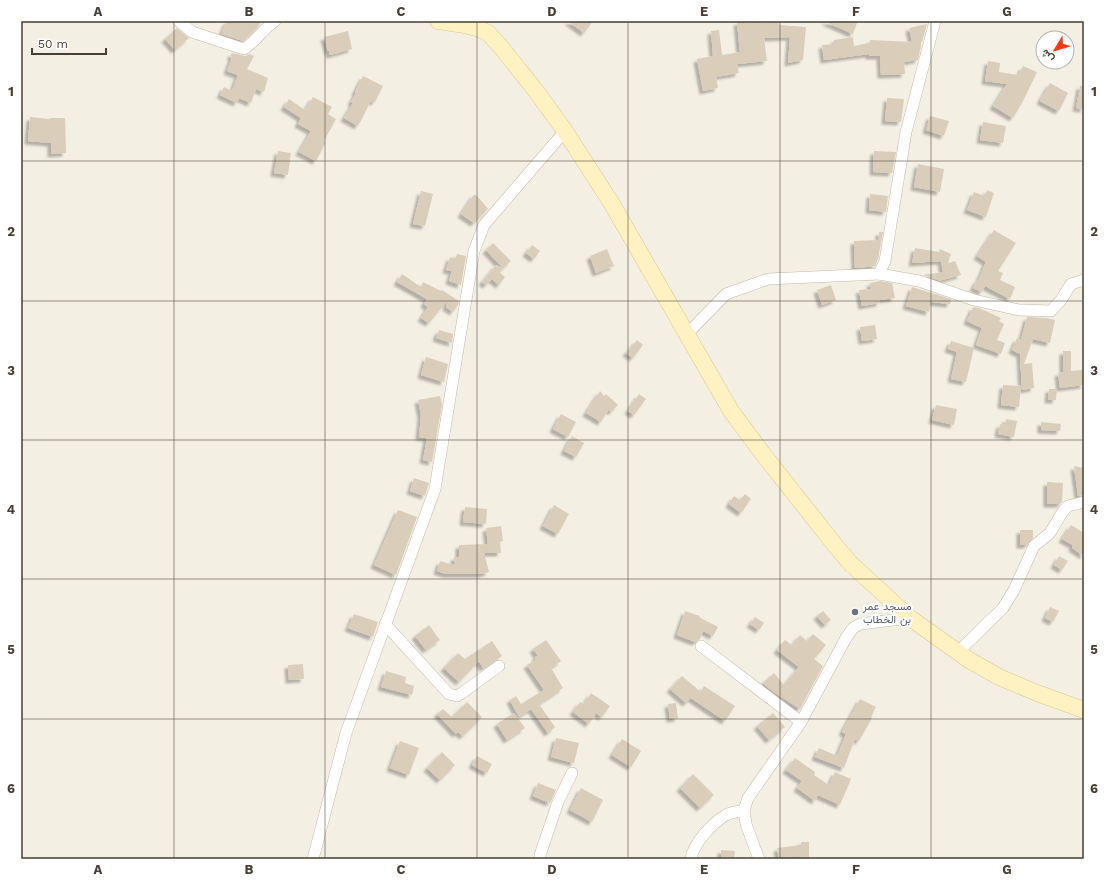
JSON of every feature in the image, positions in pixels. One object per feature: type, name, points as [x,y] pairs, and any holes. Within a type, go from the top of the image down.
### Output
[{"type":"main road","points":[[438,21],[480,29],[488,33],[501,47],[565,131],[612,204],[731,411],[834,544],[852,564],[910,618],[957,653],[999,676],[1037,693],[1084,710]]},
{"type":"street","points":[[179,21],[192,32],[244,49],[250,46],[269,25],[275,21]]},
{"type":"street","points":[[879,274],[885,261],[906,132],[935,21]]},
{"type":"street","points":[[313,859],[346,733],[435,489],[474,251],[484,225],[565,131]]},
{"type":"street","points":[[687,334],[726,294],[768,278],[879,274],[919,281],[974,300],[1019,310],[1051,311],[1061,300],[1071,284],[1084,280]]},
{"type":"street","points":[[957,653],[1003,608],[1014,590],[1034,546],[1050,533],[1063,511],[1068,506],[1084,502]]},
{"type":"street","points":[[759,859],[746,824],[744,810],[748,798],[801,722],[846,638],[853,628],[860,624],[910,618]]},
{"type":"street","points":[[385,624],[449,694],[457,696],[499,666]]},
{"type":"street","points":[[702,646],[801,722]]},
{"type":"street","points":[[540,859],[540,855],[558,802],[572,773]]},
{"type":"street","points":[[691,859],[692,852],[708,829],[726,815],[744,810]]},
{"type":"building","points":[[227,21],[261,21],[258,27],[243,41],[221,34]]},
{"type":"building","points":[[568,21],[593,21],[584,33]]},
{"type":"building","points":[[761,21],[761,23],[778,22],[779,25],[806,27],[803,60],[788,63],[790,37],[764,38],[767,61],[737,64],[739,73],[716,77],[718,88],[703,91],[697,59],[713,56],[711,31],[719,30],[722,55],[740,52],[737,22]]},
{"type":"building","points":[[824,21],[851,21],[857,23],[853,34]]},
{"type":"building","points":[[927,24],[921,42],[918,60],[904,62],[905,74],[881,75],[880,56],[869,56],[869,54],[824,60],[822,45],[834,44],[834,40],[853,37],[854,46],[869,43],[870,40],[912,42],[909,28]]},
{"type":"building","points":[[177,28],[189,38],[175,50],[165,39]]},
{"type":"building","points":[[348,31],[352,49],[330,55],[324,37]]},
{"type":"building","points":[[232,53],[245,56],[250,54],[254,56],[247,69],[268,78],[264,92],[256,89],[251,103],[239,98],[237,103],[220,95],[224,87],[232,91],[238,75],[227,71]]},
{"type":"building","points":[[988,61],[1000,63],[999,72],[1018,75],[1023,66],[1037,72],[1013,118],[993,106],[1007,84],[985,81]]},
{"type":"building","points":[[363,76],[383,86],[375,102],[371,101],[358,126],[344,118],[353,103],[351,102]]},
{"type":"building","points":[[1050,83],[1068,93],[1059,111],[1040,101]]},
{"type":"building","points":[[1080,86],[1084,86],[1084,109],[1076,108]]},
{"type":"building","points":[[313,97],[332,107],[328,114],[336,119],[324,141],[326,142],[316,161],[299,152],[311,131],[298,124],[301,118],[284,107],[289,99],[305,110]]},
{"type":"building","points":[[887,98],[904,99],[901,122],[885,121]]},
{"type":"building","points":[[930,116],[949,121],[944,136],[926,130]]},
{"type":"building","points":[[30,117],[50,119],[65,118],[66,153],[51,154],[51,143],[28,141]]},
{"type":"building","points":[[983,122],[1006,126],[1003,143],[980,140]]},
{"type":"building","points":[[278,151],[291,153],[288,175],[274,173]]},
{"type":"building","points":[[874,151],[896,152],[892,173],[873,172]]},
{"type":"building","points":[[918,164],[944,169],[940,192],[914,187]]},
{"type":"building","points":[[987,190],[994,193],[986,217],[967,210],[974,192],[985,196]]},
{"type":"building","points":[[421,191],[433,194],[425,226],[413,224]]},
{"type":"building","points":[[474,194],[488,209],[474,223],[461,214]]},
{"type":"building","points":[[870,194],[888,196],[886,212],[869,210]]},
{"type":"building","points":[[994,230],[1016,243],[998,271],[1003,273],[1000,280],[1015,287],[1010,299],[985,286],[982,292],[973,288],[977,280],[978,281],[986,262],[977,256]]},
{"type":"building","points":[[879,232],[883,232],[878,259],[875,266],[855,268],[854,241],[879,240]]},
{"type":"building","points":[[493,243],[511,261],[499,272],[505,277],[499,285],[492,279],[486,285],[482,282],[496,265],[503,268],[486,250]]},
{"type":"building","points":[[532,245],[540,251],[534,259],[526,253]]},
{"type":"building","points":[[915,248],[939,252],[940,249],[951,254],[948,263],[955,261],[961,275],[941,281],[923,275],[943,272],[941,261],[912,263]]},
{"type":"building","points":[[607,249],[614,266],[596,273],[590,256]]},
{"type":"building","points":[[457,254],[466,256],[461,285],[449,281],[452,271],[446,270],[450,257],[455,259]]},
{"type":"building","points":[[402,274],[421,287],[423,282],[441,291],[442,290],[459,301],[458,305],[453,312],[446,307],[448,300],[429,323],[421,318],[428,307],[424,304],[427,299],[397,282]]},
{"type":"building","points":[[880,281],[892,283],[895,298],[879,300],[880,303],[862,306],[859,290],[871,289],[870,283]]},
{"type":"building","points":[[831,285],[836,300],[822,305],[817,290]]},
{"type":"building","points":[[912,287],[951,299],[950,304],[931,302],[929,312],[906,306]]},
{"type":"building","points":[[973,307],[979,308],[1001,318],[999,321],[1004,324],[997,340],[1005,343],[1001,354],[976,345],[982,328],[967,321]]},
{"type":"building","points":[[1027,317],[1055,320],[1050,343],[1033,339],[1024,364],[1032,363],[1034,388],[1022,390],[1020,354],[1012,350],[1017,338],[1021,340]]},
{"type":"building","points":[[875,325],[877,339],[862,341],[860,327]]},
{"type":"building","points":[[439,330],[453,334],[452,343],[436,338]]},
{"type":"building","points":[[637,340],[643,345],[633,358],[626,353]]},
{"type":"building","points":[[951,341],[974,348],[966,382],[951,379],[957,352],[948,349]]},
{"type":"building","points":[[1063,351],[1071,351],[1071,371],[1082,370],[1084,385],[1060,388],[1058,373],[1063,372]]},
{"type":"building","points":[[426,357],[448,364],[444,382],[421,375]]},
{"type":"building","points":[[1003,385],[1021,386],[1019,407],[1001,405]]},
{"type":"building","points":[[1049,389],[1057,389],[1056,400],[1048,400]]},
{"type":"building","points":[[600,391],[604,396],[606,394],[618,405],[611,412],[609,409],[601,422],[586,413]]},
{"type":"building","points":[[639,394],[646,399],[634,415],[628,411]]},
{"type":"building","points":[[440,396],[442,405],[432,462],[423,460],[427,438],[419,437],[421,415],[418,400]]},
{"type":"building","points":[[936,405],[957,409],[954,425],[932,420]]},
{"type":"building","points":[[561,414],[576,422],[568,437],[553,429]]},
{"type":"building","points":[[1006,419],[1017,421],[1014,437],[998,434],[1000,424],[1005,425]]},
{"type":"building","points":[[1041,422],[1061,424],[1060,431],[1041,430]]},
{"type":"building","points":[[572,436],[584,443],[576,457],[564,451]]},
{"type":"building","points":[[1074,466],[1084,468],[1084,495],[1078,496]]},
{"type":"building","points":[[414,478],[429,483],[425,496],[410,491]]},
{"type":"building","points":[[1047,482],[1063,483],[1062,502],[1060,504],[1047,504]]},
{"type":"building","points":[[745,494],[751,499],[741,513],[729,504],[734,496],[740,500]]},
{"type":"building","points":[[554,505],[569,514],[558,534],[543,526]]},
{"type":"building","points":[[465,507],[487,509],[486,524],[463,522]]},
{"type":"building","points":[[398,510],[417,517],[396,575],[374,565]]},
{"type":"building","points":[[1071,525],[1084,533],[1084,556],[1072,548],[1073,545],[1062,539]]},
{"type":"building","points":[[501,526],[503,541],[500,542],[501,553],[484,553],[489,572],[482,574],[446,574],[437,571],[440,561],[454,565],[454,557],[459,557],[459,545],[488,544],[486,528]]},
{"type":"building","points":[[1020,530],[1033,530],[1033,538],[1027,545],[1020,545]]},
{"type":"building","points":[[1059,556],[1068,561],[1062,570],[1054,565]]},
{"type":"building","points":[[1050,607],[1059,611],[1053,622],[1045,618]]},
{"type":"building","points":[[685,611],[700,616],[699,617],[718,627],[713,636],[703,631],[700,639],[695,642],[677,635]]},
{"type":"building","points":[[823,611],[831,620],[825,625],[817,616]]},
{"type":"building","points":[[354,614],[378,622],[373,637],[348,628]]},
{"type":"building","points":[[755,617],[764,623],[759,630],[750,624]]},
{"type":"building","points":[[429,625],[440,640],[426,650],[415,636]]},
{"type":"building","points":[[813,634],[826,645],[814,659],[823,666],[800,709],[772,691],[763,683],[774,673],[784,685],[799,667],[777,650],[785,640],[792,645],[800,635],[807,641]]},
{"type":"building","points":[[546,640],[561,661],[551,668],[563,688],[539,704],[555,727],[548,733],[531,709],[519,717],[510,700],[516,696],[521,704],[544,690],[527,665],[536,660],[535,657],[538,656],[533,649]]},
{"type":"building","points":[[492,641],[502,656],[483,668],[479,661],[459,682],[444,668],[458,653],[465,659]]},
{"type":"building","points":[[303,664],[304,679],[289,680],[288,665]]},
{"type":"building","points":[[386,671],[406,677],[405,683],[414,686],[412,695],[381,687]]},
{"type":"building","points":[[682,676],[701,692],[704,686],[735,706],[725,721],[691,698],[686,703],[670,689]]},
{"type":"building","points":[[591,693],[610,706],[602,717],[596,713],[589,724],[573,712],[580,702],[584,704]]},
{"type":"building","points":[[860,699],[876,707],[871,717],[872,718],[859,741],[855,739],[844,768],[815,757],[819,748],[837,756],[846,734],[842,732]]},
{"type":"building","points":[[467,702],[482,717],[463,736],[458,732],[456,734],[437,714],[443,709],[452,717]]},
{"type":"building","points":[[676,703],[678,718],[670,719],[668,704]]},
{"type":"building","points":[[514,713],[525,728],[507,740],[497,724]]},
{"type":"building","points":[[773,713],[785,727],[769,740],[757,726]]},
{"type":"building","points":[[556,738],[579,743],[574,763],[551,757]]},
{"type":"building","points":[[622,739],[641,751],[631,767],[612,755]]},
{"type":"building","points":[[400,741],[419,748],[409,775],[390,768]]},
{"type":"building","points":[[442,752],[455,765],[440,780],[427,768]]},
{"type":"building","points":[[477,756],[492,764],[487,773],[472,765]]},
{"type":"building","points":[[795,758],[815,772],[814,775],[829,785],[835,772],[851,779],[840,805],[818,795],[815,801],[797,788],[802,781],[786,770]]},
{"type":"building","points":[[693,774],[714,795],[700,808],[680,788]]},
{"type":"building","points":[[538,783],[556,790],[550,803],[533,796]]},
{"type":"building","points":[[581,788],[603,800],[592,822],[570,810]]},
{"type":"building","points":[[801,842],[809,842],[809,859],[799,859],[799,856],[779,859],[777,848],[801,845]]},
{"type":"building","points":[[721,850],[735,851],[734,859],[721,859]]},
{"type":"place","name":"مسجد عمر بن الخطاب","points":[[855,612]]}]
